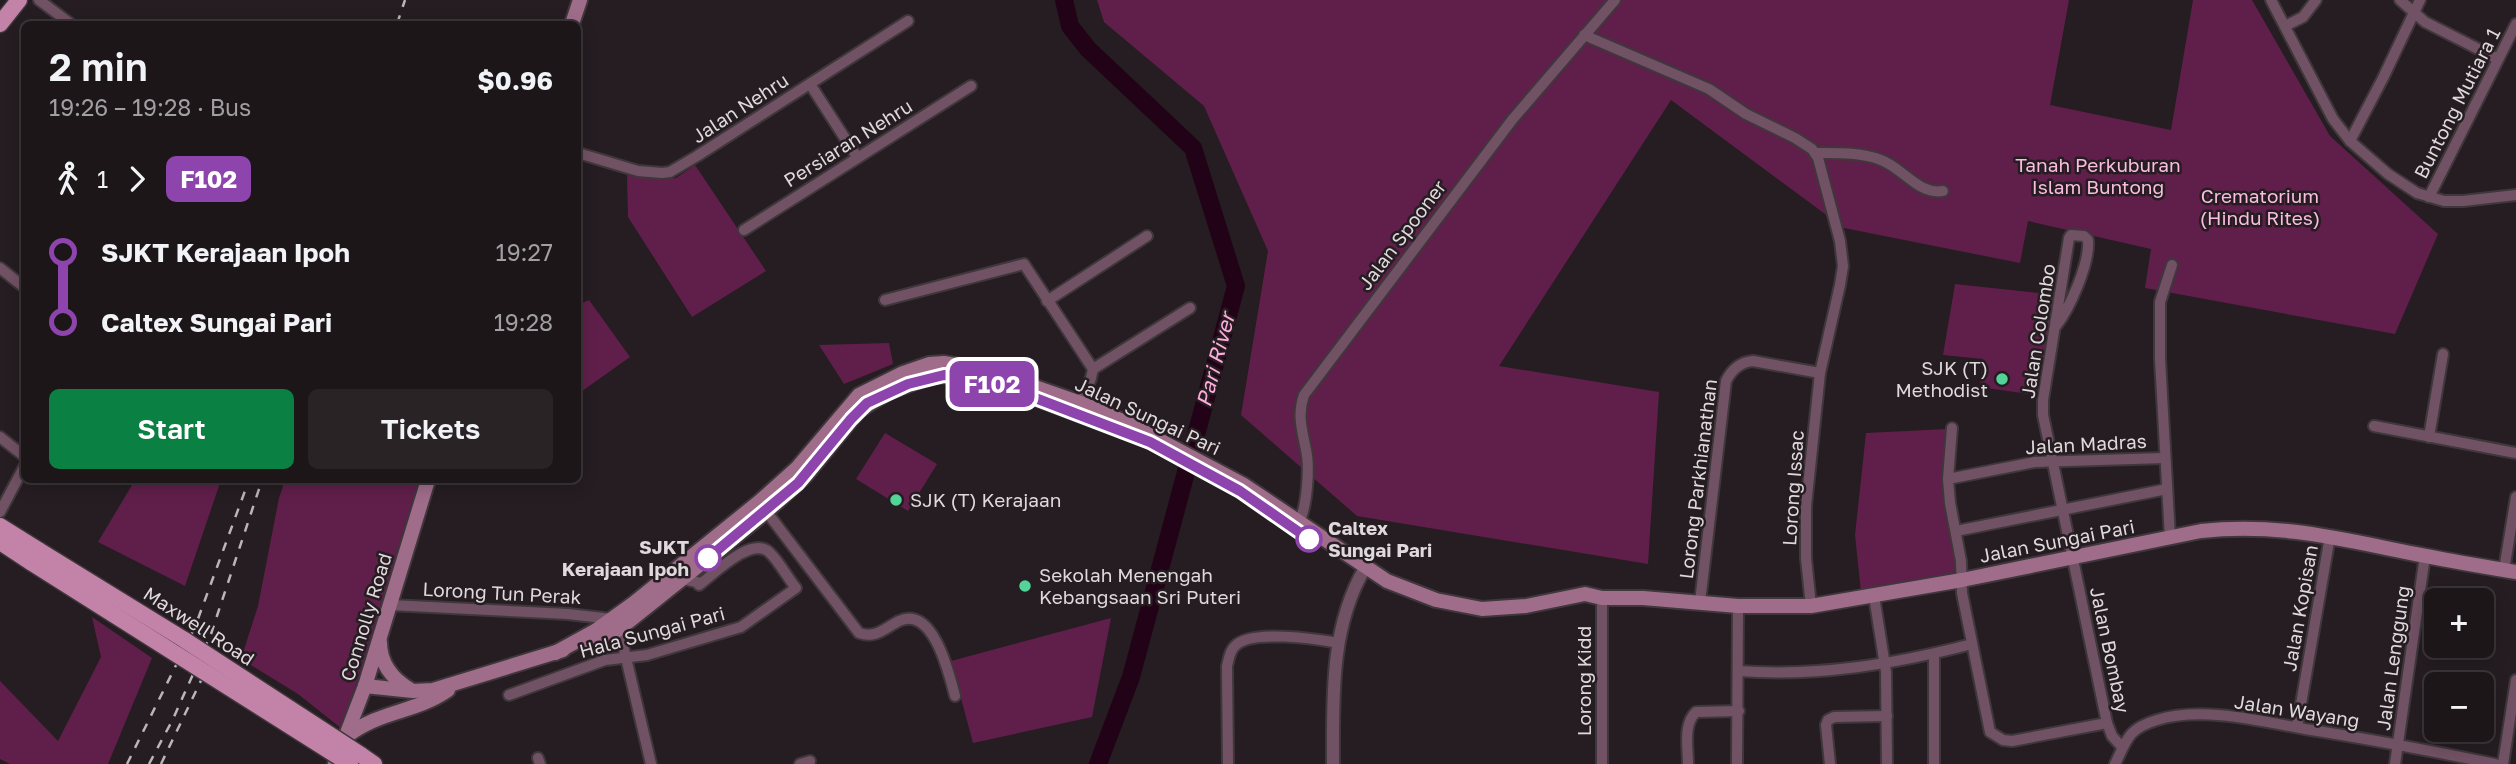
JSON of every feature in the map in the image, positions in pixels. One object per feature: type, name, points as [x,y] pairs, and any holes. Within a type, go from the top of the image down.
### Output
[{"type":"main road","points":[[0,24],[19,0]]},
{"type":"main road","points":[[573,21],[580,0]]},
{"type":"main road","name":"Jalan Sungai Pari","points":[[615,624],[682,579],[737,534],[791,475],[867,403],[888,392],[932,376],[957,375],[1079,408],[1151,439],[1298,522],[1362,572]]},
{"type":"main road","name":"Connolly Road","points":[[335,764],[365,686],[427,483]]},
{"type":"main road","name":"Jalan Sungai Pari","points":[[1242,488],[1362,572],[1434,607],[1473,616],[1501,615],[1567,603],[1595,603],[1602,598],[1738,606],[1811,606],[1962,580],[2202,531],[2242,528],[2298,530],[2510,571]]},
{"type":"main road","name":"Jalan Sungai Pari","points":[[615,624],[763,506]]},
{"type":"main road","name":"Maxwell Road","points":[[0,526],[36,557],[361,761]]},
{"type":"main road","name":"Maxwell Road","points":[[0,542],[36,557]]},
{"type":"main road","points":[[365,686],[413,691],[443,688],[555,653],[615,624]]},
{"type":"main road","points":[[380,637],[383,662],[389,673],[413,691]]},
{"type":"main road","points":[[347,736],[373,719],[432,701],[461,682]]},
{"type":"street","points":[[39,0],[67,21]]},
{"type":"street","name":"Jalan Spooner","points":[[1298,522],[1303,509],[1308,473],[1307,453],[1299,420],[1304,395],[1512,120],[1615,0]]},
{"type":"street","points":[[2271,0],[2333,119],[2350,141],[2404,186],[2429,197],[2463,201],[2516,195]]},
{"type":"street","points":[[2285,26],[2304,17],[2316,0]]},
{"type":"street","points":[[2400,0],[2425,22],[2498,59]]},
{"type":"street","points":[[2350,141],[2420,0]]},
{"type":"street","name":"Jalan Nehru","points":[[581,154],[638,170],[670,172],[908,21]]},
{"type":"street","name":"Buntong Mutiara 1","points":[[2429,197],[2516,24]]},
{"type":"street","points":[[1584,34],[1709,89],[1746,114],[1796,138],[1815,153],[1838,153],[1880,159],[1926,190],[1943,191]]},
{"type":"street","points":[[810,84],[857,157]]},
{"type":"street","name":"Persiaran Nehru","points":[[744,230],[971,86]]},
{"type":"street","name":"Lorong Issac","points":[[1811,606],[1805,530],[1820,373],[1843,266],[1835,218],[1815,153]]},
{"type":"street","name":"Jalan Colombo","points":[[2056,326],[2066,313],[2089,247],[2084,236],[2071,235],[2043,400],[2043,415],[2072,557]]},
{"type":"street","points":[[1047,301],[1147,236]]},
{"type":"street","points":[[885,300],[1024,264],[1093,369]]},
{"type":"street","points":[[2170,538],[2160,359],[2160,302],[2172,265]]},
{"type":"street","points":[[0,268],[21,285]]},
{"type":"street","points":[[1079,408],[1093,369],[1190,308]]},
{"type":"street","points":[[2430,437],[2443,354]]},
{"type":"street","name":"Lorong Parkhianathan","points":[[1700,602],[1726,381],[1730,373],[1745,361],[1753,360],[1820,373]]},
{"type":"street","points":[[2374,426],[2516,453]]},
{"type":"street","points":[[1952,428],[1948,479],[1950,503],[1972,644],[1990,732],[1996,737],[2012,741],[2107,723]]},
{"type":"street","points":[[0,437],[21,454]]},
{"type":"street","name":"Jalan Madras","points":[[1948,479],[2053,460],[2165,458]]},
{"type":"street","points":[[0,512],[21,473]]},
{"type":"street","points":[[1956,531],[2167,489]]},
{"type":"street","points":[[2510,571],[2516,497]]},
{"type":"street","points":[[763,506],[859,633],[871,636],[901,620],[911,618],[930,630],[949,673],[955,696]]},
{"type":"street","points":[[682,579],[699,585],[748,549],[737,534]]},
{"type":"street","name":"Jalan Kopisan","points":[[2297,727],[2330,536]]},
{"type":"street","name":"Hala Sungai Pari","points":[[509,695],[605,660],[647,655],[741,627],[796,588],[768,551],[758,547],[748,549]]},
{"type":"street","name":"Jalan Lenggung","points":[[2395,764],[2425,556]]},
{"type":"street","name":"Jalan Bombay","points":[[2072,557],[2107,723],[2112,736],[2122,747]]},
{"type":"street","points":[[1333,764],[1333,687],[1339,643],[1346,608],[1362,572]]},
{"type":"street","points":[[1874,596],[1885,664],[1887,764]]},
{"type":"street","name":"Lorong Kidd","points":[[1602,598],[1602,764]]},
{"type":"street","name":"Lorong Tun Perak","points":[[390,605],[568,614],[615,624]]},
{"type":"street","points":[[1737,764],[1738,606]]},
{"type":"street","points":[[615,624],[626,657],[651,764]]},
{"type":"street","points":[[1228,764],[1227,666],[1229,654],[1236,644],[1245,638],[1273,637],[1339,643]]},
{"type":"street","points":[[1738,671],[1800,673],[1885,664],[1972,644]]},
{"type":"street","points":[[1934,654],[1934,764]]},
{"type":"street","points":[[2503,764],[2516,680]]},
{"type":"street","points":[[1688,764],[1688,724],[1691,716],[1696,712],[1739,711]]},
{"type":"street","name":"Jalan Wayang","points":[[2115,764],[2131,733],[2156,720],[2184,715],[2248,719],[2398,744],[2495,764]]},
{"type":"street","points":[[1829,764],[1826,725],[1828,720],[1834,717],[1887,716]]},
{"type":"green space","points":[[1097,0],[2069,0],[2050,105],[2171,130],[2193,0],[2252,0],[2330,136],[2438,234],[2395,334],[2145,288],[2151,249],[2028,221],[2020,263],[1844,228],[1671,100],[1499,366],[1659,392],[1648,564],[1357,516],[1241,415],[1268,251],[1204,106],[1104,22]]},
{"type":"green space","points":[[695,165],[766,271],[692,317],[628,217],[627,175],[655,179],[676,178]]},
{"type":"green space","points":[[1955,284],[2057,295],[2036,395],[1980,387],[1983,359],[1943,355]]},
{"type":"green space","points":[[589,300],[630,357],[581,392],[581,304]]},
{"type":"green space","points":[[889,343],[893,364],[844,384],[819,345]]},
{"type":"green space","points":[[1947,429],[1957,574],[1861,592],[1855,535],[1866,433]]},
{"type":"green space","points":[[885,433],[937,464],[908,511],[856,479]]},
{"type":"green space","points":[[133,483],[220,483],[185,586],[98,542]]},
{"type":"green space","points":[[284,483],[418,483],[342,729],[298,694],[241,659],[258,606]]},
{"type":"green space","points":[[92,617],[152,658],[108,764],[10,764],[0,759],[0,681],[58,741],[101,657]]},
{"type":"green space","points":[[1111,618],[1092,717],[973,743],[951,661]]},
{"type":"waterway","name":"Pari River","points":[[1064,0],[1070,26],[1088,49],[1193,148],[1236,286],[1131,677],[1098,764]]},
{"type":"railway","points":[[398,21],[405,0]]},
{"type":"railway","points":[[127,764],[195,627],[248,483]]},
{"type":"railway","points":[[149,764],[173,719],[211,634],[261,483]]},
{"type":"railway","points":[[161,764],[208,666]]},
{"type":"bus line","name":"F102","points":[[708,558],[798,483],[867,403],[908,384],[944,375],[970,378],[1030,396],[1150,442],[1240,491],[1309,539]]},
{"type":"place","name":"SJK (T) Methodist","points":[[2002,379]]},
{"type":"place","name":"SJK (T) Kerajaan","points":[[896,500]]},
{"type":"place","name":"Caltex Sungai Pari","points":[[1309,539]]},
{"type":"place","name":"SJKT Kerajaan Ipoh","points":[[708,558]]},
{"type":"place","name":"Sekolah Menengah Kebangsaan Sri Puteri","points":[[1025,586]]},
{"type":"park label","name":"Tanah Perkuburan Islam Buntong","points":[[2098,176]]},
{"type":"park label","name":"Crematorium (Hindu Rites)","points":[[2260,207]]}]
